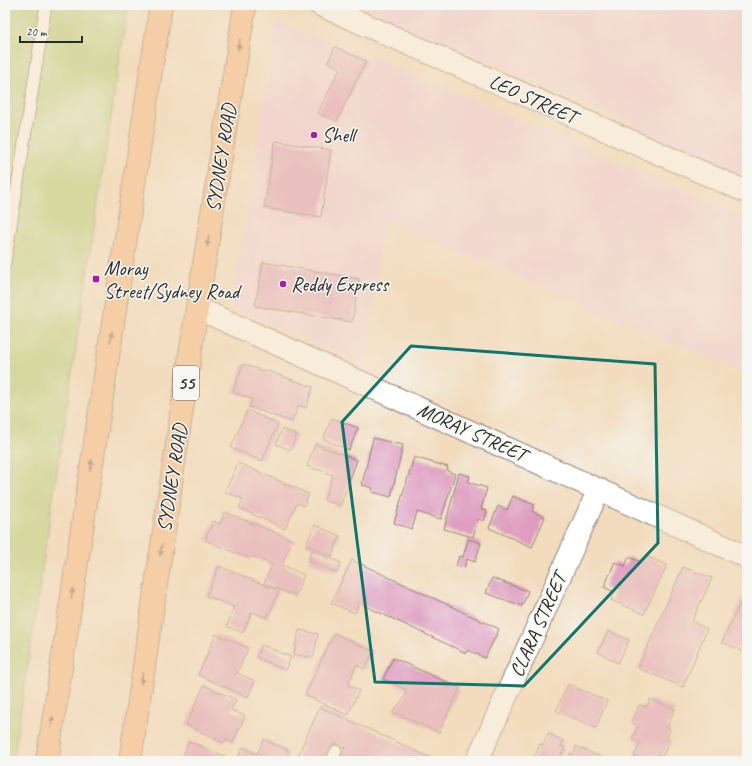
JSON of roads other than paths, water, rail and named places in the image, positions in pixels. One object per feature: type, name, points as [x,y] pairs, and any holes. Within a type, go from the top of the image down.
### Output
[{"type":"highway","points":[[47,761],[161,5]]},
{"type":"highway","name":"SYDNEY ROAD","points":[[130,761],[245,5]]},
{"type":"street","name":"LEO STREET","points":[[320,5],[747,192]]},
{"type":"street","name":"MORAY STREET","points":[[198,308],[747,557]]},
{"type":"street","name":"CLARA STREET","points":[[477,761],[599,489]]},
{"type":"lane","points":[[5,263],[46,5]]},
{"type":"place","name":"Shell","points":[[314,135]]},
{"type":"place","name":"Moray Street/Sydney Road","points":[[96,279]]},
{"type":"place","name":"Reddy Express","points":[[283,284]]}]
